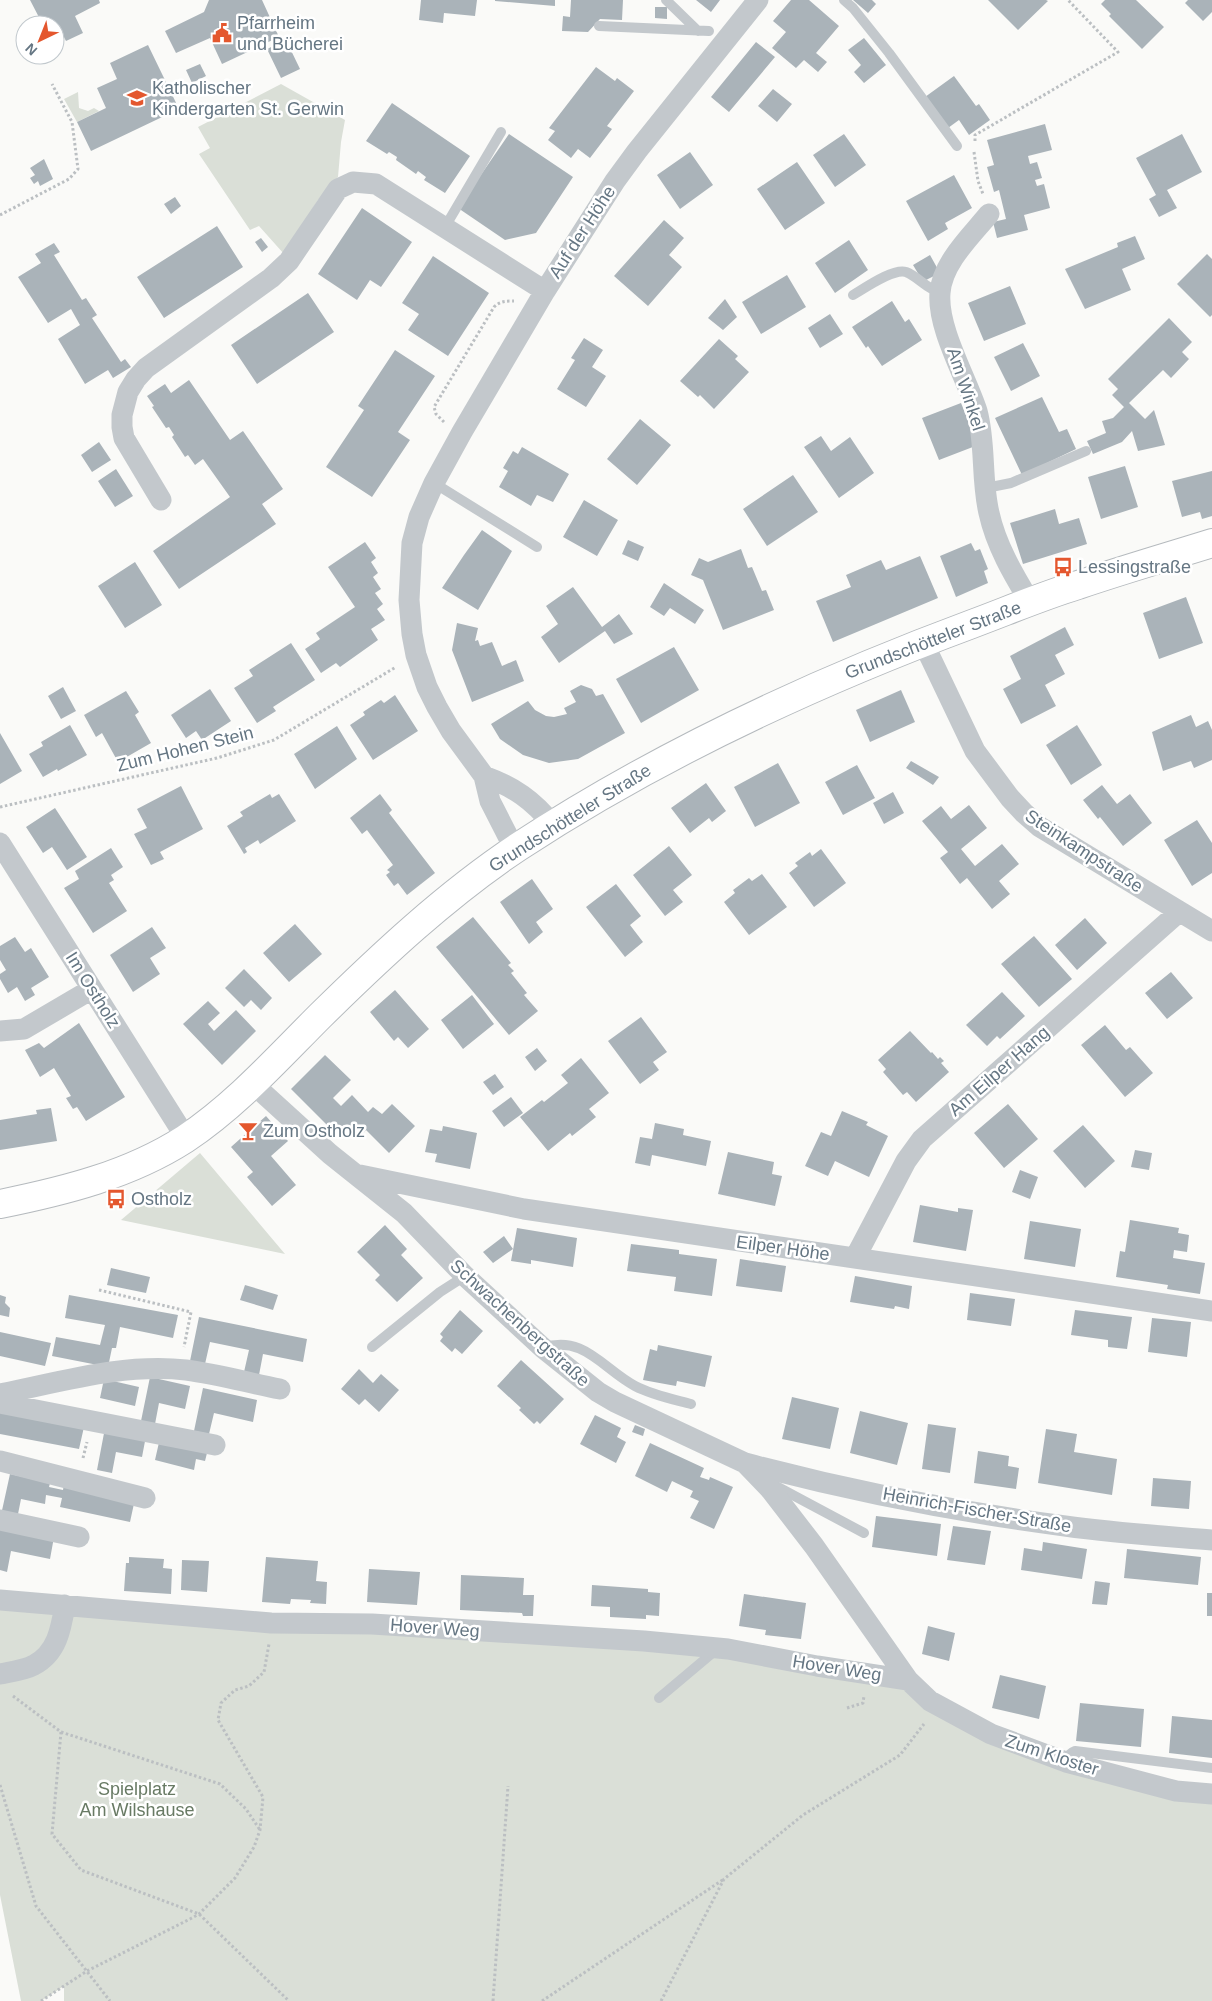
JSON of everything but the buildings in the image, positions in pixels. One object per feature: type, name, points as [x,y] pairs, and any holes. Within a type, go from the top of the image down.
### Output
[{"type":"main road","name":"Grundschötteler Straße","points":[[0,1204],[85,1184],[136,1166],[186,1138],[229,1106],[363,975],[423,920],[470,882],[552,825],[690,747],[782,702],[922,642],[1079,584],[1212,543]]},
{"type":"street","name":"Auf der Höhe","points":[[515,850],[490,801],[484,776],[451,731],[426,687],[416,654],[408,600],[412,543],[419,517],[434,483],[462,432],[540,299],[636,151],[758,0]]},
{"type":"street","points":[[161,500],[124,438],[122,415],[128,392],[146,368],[271,278],[289,261],[338,189],[353,182],[376,184],[445,227],[540,299]]},
{"type":"street","name":"Am Winkel","points":[[990,214],[955,256],[944,276],[940,292],[941,313],[977,411],[981,430],[989,512],[995,534],[1015,577],[1030,602]]},
{"type":"street","name":"Steinkampstraße","points":[[922,642],[974,750],[1010,798],[1024,813],[1040,827],[1212,931]]},
{"type":"street","points":[[484,776],[507,785],[524,796],[543,813],[552,825]]},
{"type":"street","name":"Im Ostholz","points":[[0,843],[186,1138]]},
{"type":"street","name":"Am Eilper Hang","points":[[855,1258],[906,1161],[922,1139],[1179,912]]},
{"type":"street","points":[[0,1031],[24,1029],[92,989]]},
{"type":"street","name":"Schwachenbergstraße","points":[[253,1084],[330,1154],[404,1213],[465,1276],[543,1348],[598,1392],[752,1469],[814,1546],[908,1680]]},
{"type":"street","name":"Eilper Höhe","points":[[355,1174],[524,1210],[1212,1311]]},
{"type":"street","points":[[0,1394],[82,1375],[146,1370],[180,1370],[280,1389]]},
{"type":"street","points":[[0,1403],[215,1445]]},
{"type":"street","points":[[0,1461],[145,1498]]},
{"type":"street","name":"Heinrich-Fischer-Straße","points":[[752,1469],[980,1514],[1066,1526],[1212,1540]]},
{"type":"street","points":[[0,1520],[79,1537]]},
{"type":"street","name":"Hover Weg","points":[[0,1600],[271,1624],[372,1624],[644,1641],[718,1648],[908,1680]]},
{"type":"street","points":[[5,1673],[33,1666],[48,1654],[60,1634],[65,1605]]},
{"type":"street","name":"Zum Kloster","points":[[908,1680],[930,1701],[991,1734],[1066,1762],[1176,1791],[1212,1794]]},
{"type":"lane","points":[[666,0],[698,31]]},
{"type":"lane","points":[[844,0],[853,8],[889,53],[958,146]]},
{"type":"lane","points":[[599,26],[709,31]]},
{"type":"lane","points":[[445,227],[501,132]]},
{"type":"lane","points":[[853,295],[885,276],[898,272],[906,272],[931,290],[940,292]]},
{"type":"lane","points":[[986,488],[1011,484],[1086,451]]},
{"type":"lane","points":[[434,483],[537,547]]},
{"type":"lane","points":[[372,1348],[440,1292],[465,1276]]},
{"type":"lane","points":[[543,1348],[555,1344],[576,1346],[634,1386],[656,1395],[691,1404]]},
{"type":"lane","points":[[752,1469],[864,1533]]},
{"type":"lane","points":[[659,1698],[718,1648]]},
{"type":"lane","points":[[1066,1762],[1070,1752],[1075,1751],[1212,1768]]},
{"type":"path","points":[[990,214],[976,173],[974,157],[975,135],[1118,52],[1068,0]]},
{"type":"path","points":[[0,215],[69,179],[78,169],[72,122],[52,84]]},
{"type":"path","points":[[462,432],[440,420],[434,407],[498,303],[540,299]]},
{"type":"path","name":"Zum Hohen Stein","points":[[0,807],[217,758],[274,740],[416,654]]},
{"type":"path","points":[[99,1290],[191,1312],[180,1370]]},
{"type":"path","points":[[78,1481],[92,1421]]},
{"type":"path","points":[[41,2001],[87,1971],[199,1914],[235,1878],[254,1847],[260,1830],[263,1797],[218,1720],[221,1703],[236,1690],[249,1686],[264,1672],[271,1624]]},
{"type":"path","points":[[5,1673],[13,1696],[61,1732],[220,1784],[246,1809],[260,1830]]},
{"type":"path","points":[[542,2001],[724,1879],[803,1815],[900,1755],[937,1705]]},
{"type":"path","points":[[61,1732],[52,1834],[81,1870],[199,1914],[289,2001]]},
{"type":"path","points":[[0,1785],[36,1906],[110,2001]]},
{"type":"path","points":[[493,2001],[508,1786]]},
{"type":"path","points":[[661,2001],[724,1879]]},
{"type":"green space","points":[[281,84],[345,120],[338,177],[318,200],[284,254],[259,226],[250,230],[199,154],[210,148],[198,127]]},
{"type":"green space","points":[[78,92],[79,108],[88,111],[94,108],[99,111],[77,122],[64,99]]},
{"type":"green space","points":[[200,1153],[285,1254],[121,1220]]},
{"type":"green space","name":"Spielplatz Am Wilshause","points":[[0,1600],[644,1641],[908,1680],[991,1734],[1212,1794],[1212,2001],[64,2001],[64,1986],[41,2001],[21,2001],[0,1895]]},
{"type":"place","name":"Pfarrheim und Bücherei","points":[[222,33]]},
{"type":"place","name":"Katholischer Kindergarten St. Gerwin","points":[[137,98]]},
{"type":"place","name":"Lessingstraße","points":[[1063,567]]},
{"type":"place","name":"Zum Ostholz","points":[[248,1131]]},
{"type":"place","name":"Ostholz","points":[[116,1199]]}]
